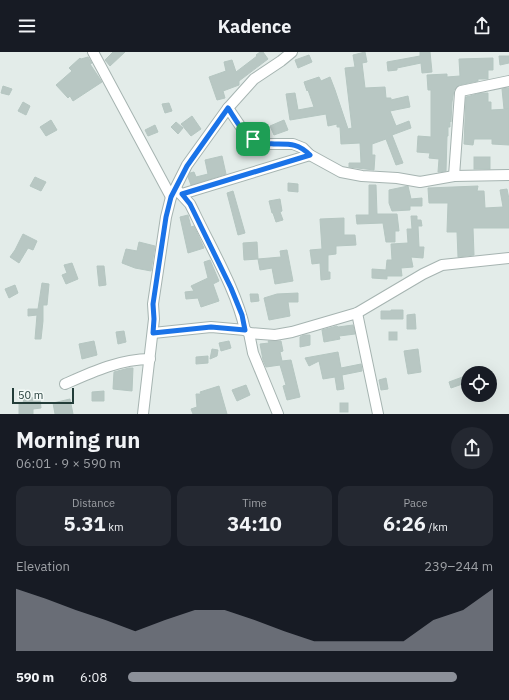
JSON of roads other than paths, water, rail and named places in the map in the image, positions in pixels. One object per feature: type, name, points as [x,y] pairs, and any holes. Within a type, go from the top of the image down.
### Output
[{"type":"street","points":[[93,52],[176,193],[190,204],[231,288],[242,315],[253,353],[278,414]]},
{"type":"street","points":[[143,414],[153,333],[153,304],[166,217],[187,166],[228,108],[254,79],[281,57],[292,52]]},
{"type":"street","points":[[454,176],[460,93],[462,91],[509,81]]},
{"type":"street","points":[[228,108],[245,133],[257,142],[262,144],[293,144],[303,148],[310,155],[341,172],[362,176],[397,178],[420,182],[454,176],[509,176]]},
{"type":"street","points":[[176,193],[310,155]]},
{"type":"street","points":[[153,333],[211,327],[275,335],[292,332],[357,312],[423,274],[442,265],[509,258]]},
{"type":"street","points":[[357,312],[378,414]]},
{"type":"street","points":[[65,384],[97,370],[139,359],[150,359]]}]
